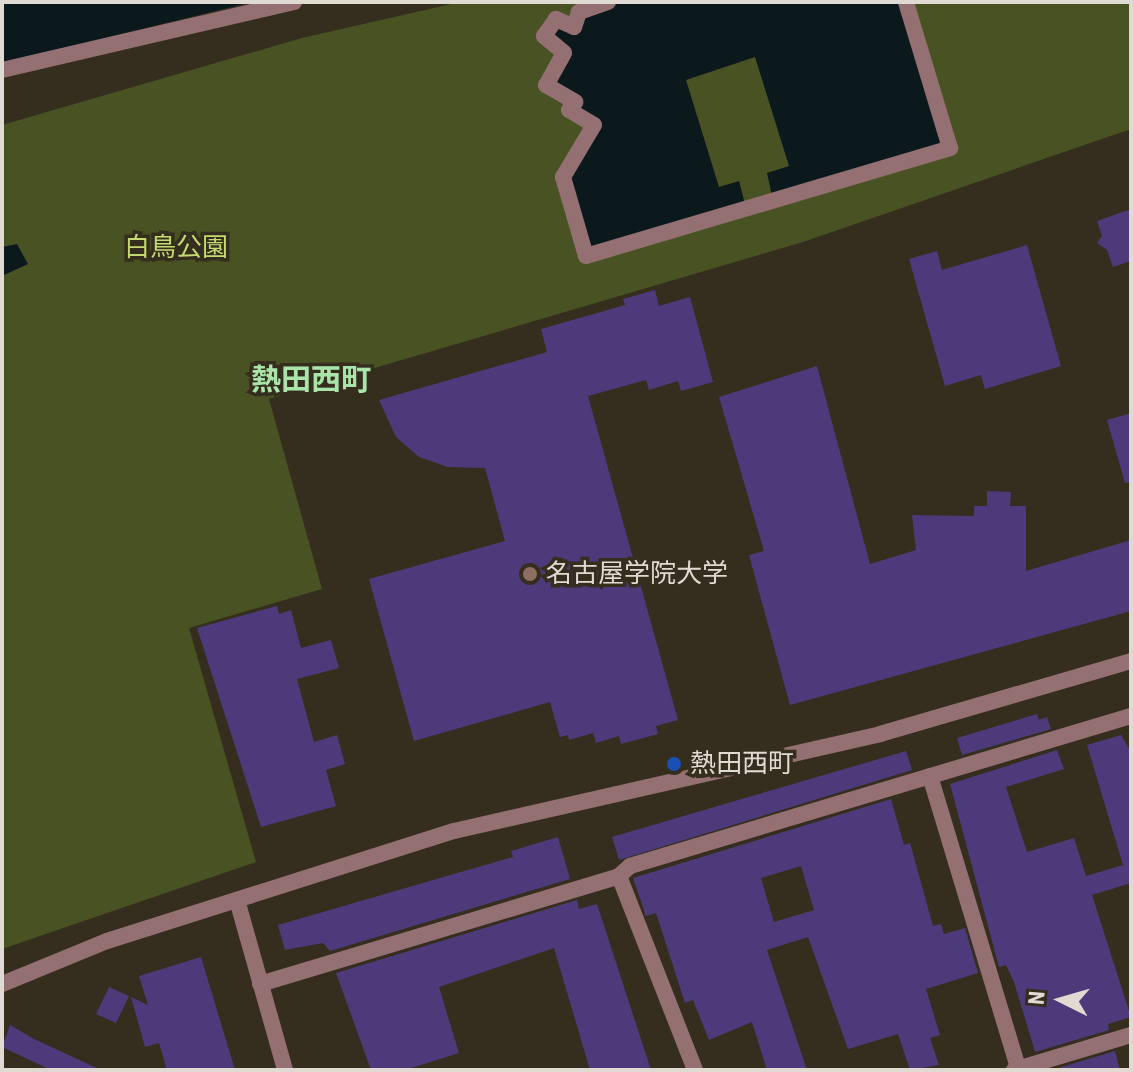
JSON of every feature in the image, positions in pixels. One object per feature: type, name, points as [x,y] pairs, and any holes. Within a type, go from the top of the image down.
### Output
[{"type":"street","points":[[2,70],[294,2]]},
{"type":"street","points":[[608,2],[579,12],[574,27],[556,19],[544,36],[564,53],[546,85],[575,102],[569,110],[594,125],[563,177],[586,256],[950,148],[906,2]]},
{"type":"street","points":[[2,984],[107,941],[454,831],[880,734],[1131,661]]},
{"type":"street","points":[[260,984],[619,876],[630,866],[1131,716]]},
{"type":"street","points":[[930,776],[1017,1070],[1131,1035]]},
{"type":"street","points":[[619,876],[695,1070]]},
{"type":"street","points":[[237,900],[285,1070]]},
{"type":"green space","name":"白鳥公園","points":[[460,2],[1131,2],[1131,129],[803,242],[269,399],[322,589],[189,628],[256,862],[2,949],[2,125],[302,38]]},
{"type":"shaded area","points":[[2,2],[252,2],[2,63]]},
{"type":"shaded area","points":[[621,2],[900,2],[942,146],[772,196],[767,173],[789,166],[755,57],[686,80],[719,187],[739,181],[745,204],[589,250],[568,179],[601,124],[576,109],[552,82],[568,52],[550,37],[558,24]]},
{"type":"shaded area","points":[[17,244],[28,264],[2,276],[2,247]]},
{"type":"building","points":[[1131,209],[1131,261],[1113,267],[1107,250],[1097,243],[1102,236],[1097,221]]},
{"type":"building","points":[[1027,245],[1061,366],[985,389],[981,375],[945,386],[909,259],[937,251],[942,270]]},
{"type":"building","points":[[655,290],[659,306],[690,297],[713,382],[681,391],[678,381],[649,390],[646,380],[588,396],[678,720],[656,726],[658,734],[621,744],[619,736],[596,743],[593,733],[569,740],[568,735],[560,737],[550,702],[414,741],[369,579],[505,541],[485,468],[448,467],[419,457],[396,437],[379,400],[547,352],[541,329],[625,305],[623,299]]},
{"type":"building","points":[[817,366],[870,564],[916,550],[912,515],[974,516],[974,506],[987,506],[987,491],[1011,492],[1010,506],[1026,506],[1026,571],[1131,540],[1131,611],[790,705],[749,555],[764,551],[719,397]]},
{"type":"building","points":[[1131,413],[1131,482],[1125,483],[1107,420]]},
{"type":"building","points":[[277,606],[279,614],[291,610],[301,648],[331,640],[339,668],[297,679],[314,742],[337,735],[345,764],[326,770],[336,806],[261,827],[197,628]]},
{"type":"building","points":[[1037,714],[1039,720],[1047,717],[1051,729],[962,755],[957,738]]},
{"type":"building","points":[[1121,735],[1131,752],[1131,883],[1092,895],[1131,1017],[1108,1024],[1109,1030],[1035,1052],[1014,982],[1006,965],[999,967],[950,784],[1057,750],[1064,769],[1006,787],[1027,852],[1074,838],[1086,876],[1123,865],[1087,745]]},
{"type":"building","points":[[906,751],[912,770],[619,860],[612,837]]},
{"type":"building","points":[[891,799],[904,845],[910,843],[933,926],[941,924],[944,934],[965,928],[978,973],[926,989],[940,1035],[930,1038],[939,1065],[910,1070],[898,1034],[848,1049],[808,937],[767,950],[807,1070],[767,1070],[752,1022],[709,1040],[693,1000],[685,1003],[656,913],[646,916],[633,878]],"holes":[[[801,866],[814,910],[774,922],[761,878]]]},
{"type":"building","points":[[558,837],[570,879],[330,951],[323,943],[285,950],[278,925],[513,857],[511,851]]},
{"type":"building","points":[[577,900],[579,909],[597,904],[651,1070],[590,1070],[554,948],[439,987],[459,1053],[405,1070],[371,1070],[336,973]]},
{"type":"building","points":[[201,957],[235,1070],[167,1070],[159,1043],[145,1047],[131,997],[148,1005],[139,976]]},
{"type":"building","points":[[109,987],[129,996],[116,1023],[96,1014]]},
{"type":"building","points":[[10,1025],[101,1070],[51,1070],[2,1047]]},
{"type":"building","points":[[1115,1051],[1120,1070],[1052,1070]]},
{"type":"place","name":"名古屋学院大学","points":[[530,574]]},
{"type":"place","name":"熱田西町","points":[[674,764]]},
{"type":"district","name":"熱田西町","points":[[311,380]]}]
